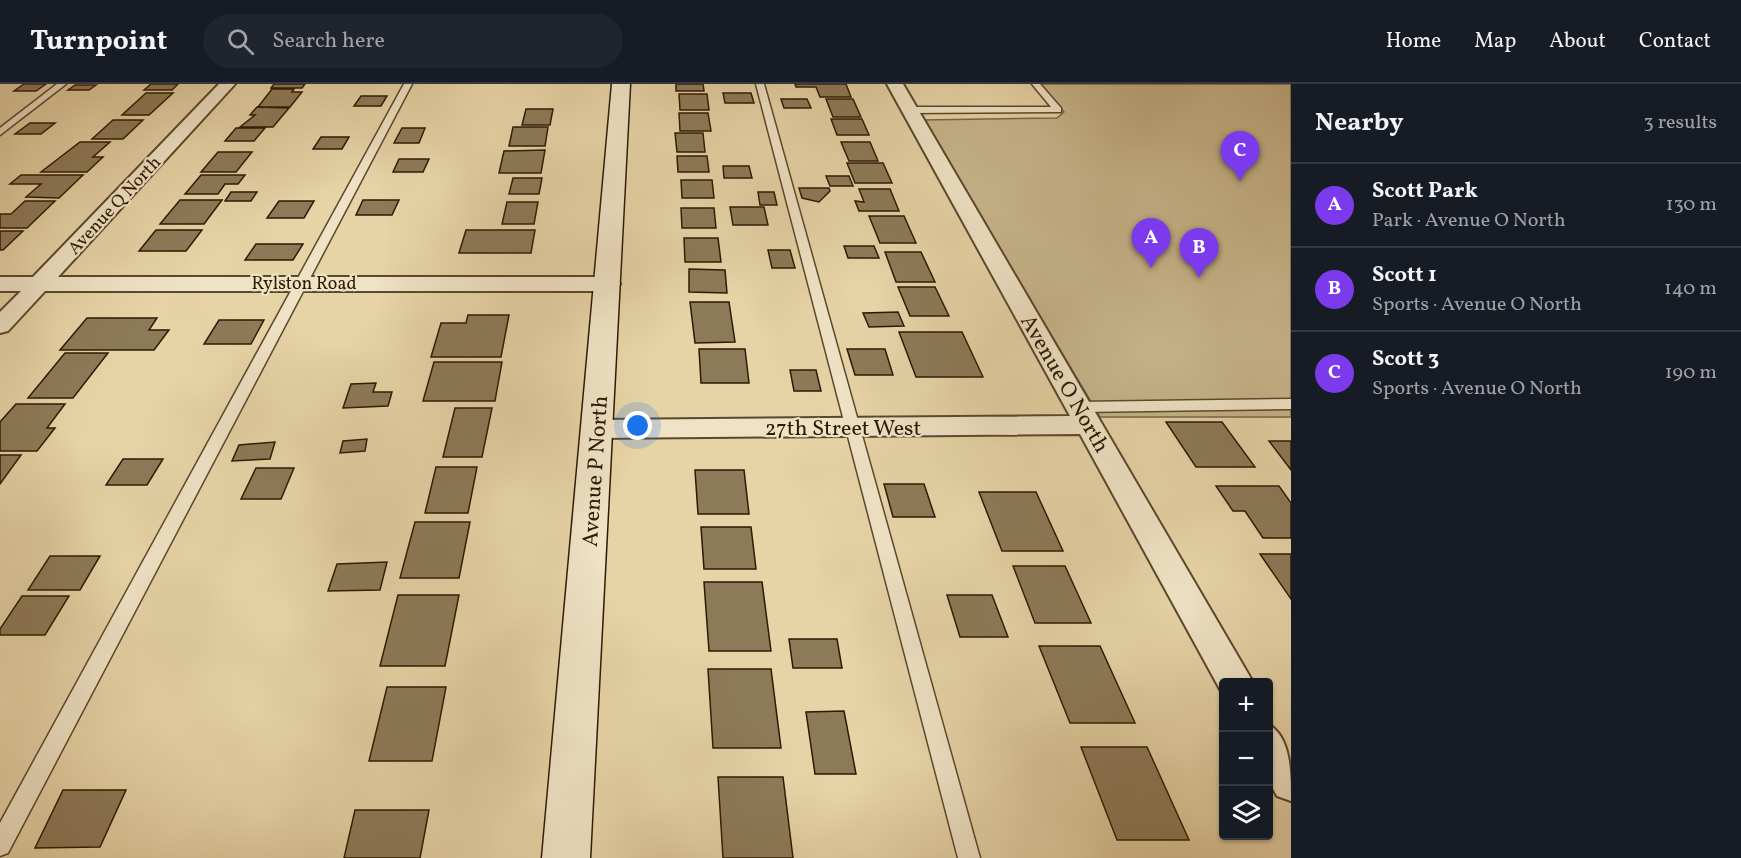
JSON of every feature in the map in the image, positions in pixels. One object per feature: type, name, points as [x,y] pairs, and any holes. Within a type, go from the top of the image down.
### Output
[{"type":"main road","name":"Avenue P North","points":[[566,858],[609,284],[621,84]]},
{"type":"street","name":"Avenue Q North","points":[[0,326],[227,84]]},
{"type":"street","name":"Avenue O North","points":[[895,84],[1233,678]]},
{"type":"street","name":"Rylston Road","points":[[0,284],[302,282],[609,284]]},
{"type":"street","name":"27th Street West","points":[[597,429],[854,426],[1085,416]]},
{"type":"street","points":[[1273,749],[1291,782]]},
{"type":"lane","points":[[0,132],[62,84]]},
{"type":"lane","points":[[0,845],[408,84]]},
{"type":"lane","points":[[760,84],[969,858]]},
{"type":"lane","points":[[909,110],[1058,110],[1036,84]]},
{"type":"lane","points":[[1085,416],[1291,404]]},
{"type":"shaded area","points":[[1039,84],[1291,84],[1291,417],[1100,417],[923,120],[1057,118],[1064,112]]},
{"type":"building","points":[[24,84],[46,84],[36,91],[14,91]]},
{"type":"building","points":[[151,84],[178,84],[172,90],[144,90]]},
{"type":"building","points":[[274,84],[305,84],[302,88],[271,88]]},
{"type":"building","points":[[676,84],[703,84],[704,91],[676,91]]},
{"type":"building","points":[[795,84],[846,84],[851,97],[820,97],[816,87],[796,87]]},
{"type":"building","points":[[75,85],[96,85],[89,90],[68,90]]},
{"type":"building","points":[[272,89],[294,89],[292,92],[302,92],[290,107],[258,107]]},
{"type":"building","points":[[146,93],[173,93],[149,115],[122,115]]},
{"type":"building","points":[[723,93],[751,93],[754,103],[725,103]]},
{"type":"building","points":[[679,94],[707,94],[709,110],[680,110]]},
{"type":"building","points":[[361,96],[387,96],[381,106],[354,106]]},
{"type":"building","points":[[781,99],[807,99],[811,108],[784,108]]},
{"type":"building","points":[[826,99],[853,99],[861,117],[833,117]]},
{"type":"building","points":[[257,107],[289,108],[273,127],[240,127],[255,115],[250,115]]},
{"type":"building","points":[[526,109],[553,109],[550,125],[522,125]]},
{"type":"building","points":[[679,113],[708,113],[711,131],[680,131]]},
{"type":"building","points":[[831,119],[862,119],[869,135],[837,135]]},
{"type":"building","points":[[113,120],[143,120],[123,139],[92,139]]},
{"type":"building","points":[[30,123],[55,123],[41,134],[15,134]]},
{"type":"building","points":[[513,127],[548,127],[545,146],[509,146]]},
{"type":"building","points":[[236,128],[265,128],[254,141],[225,141]]},
{"type":"building","points":[[402,128],[425,128],[419,143],[394,143]]},
{"type":"building","points":[[675,133],[703,133],[705,152],[677,152]]},
{"type":"building","points":[[321,137],[349,137],[342,149],[313,149]]},
{"type":"building","points":[[80,142],[110,142],[93,157],[103,157],[87,172],[41,172]]},
{"type":"building","points":[[841,142],[870,142],[878,161],[849,161]]},
{"type":"building","points":[[545,150],[541,173],[499,173],[504,151]]},
{"type":"building","points":[[218,152],[252,152],[236,172],[201,172]]},
{"type":"building","points":[[677,156],[707,156],[709,172],[678,172]]},
{"type":"building","points":[[399,159],[429,159],[423,172],[393,172]]},
{"type":"building","points":[[847,163],[883,163],[892,183],[855,183]]},
{"type":"building","points":[[723,166],[749,166],[752,178],[724,178]]},
{"type":"building","points":[[21,175],[83,175],[59,198],[26,197],[41,184],[10,184]]},
{"type":"building","points":[[201,175],[245,175],[238,184],[225,184],[218,194],[185,194]]},
{"type":"building","points":[[826,176],[849,176],[853,186],[830,186]]},
{"type":"building","points":[[513,178],[542,178],[539,194],[509,194]]},
{"type":"building","points":[[681,180],[712,180],[714,198],[682,198]]},
{"type":"building","points":[[799,188],[829,188],[830,191],[819,202],[802,198]]},
{"type":"building","points":[[859,189],[890,189],[899,211],[859,211],[855,201],[864,202]]},
{"type":"building","points":[[231,192],[257,192],[251,201],[225,201]]},
{"type":"building","points":[[758,192],[774,192],[777,205],[760,205]]},
{"type":"building","points":[[180,200],[222,200],[204,224],[160,224]]},
{"type":"building","points":[[363,200],[399,200],[392,215],[356,215]]},
{"type":"building","points":[[25,201],[55,201],[27,228],[0,228],[0,214],[11,214]]},
{"type":"building","points":[[279,201],[314,201],[304,218],[267,218]]},
{"type":"building","points":[[507,202],[538,202],[534,224],[502,224]]},
{"type":"building","points":[[730,207],[764,207],[768,225],[733,225]]},
{"type":"building","points":[[681,208],[714,208],[716,228],[682,228]]},
{"type":"building","points":[[869,216],[904,216],[916,243],[880,243]]},
{"type":"building","points":[[156,230],[202,230],[186,251],[139,251]]},
{"type":"building","points":[[466,230],[535,230],[531,253],[459,253]]},
{"type":"building","points":[[0,231],[23,231],[3,250],[0,250]]},
{"type":"building","points":[[684,238],[718,238],[721,262],[685,262]]},
{"type":"building","points":[[256,244],[303,244],[293,260],[245,260]]},
{"type":"building","points":[[844,246],[874,246],[879,258],[848,258]]},
{"type":"building","points":[[768,250],[790,250],[795,268],[772,268]]},
{"type":"building","points":[[885,252],[921,252],[935,282],[896,282]]},
{"type":"building","points":[[689,269],[725,270],[727,293],[689,292]]},
{"type":"building","points":[[898,287],[935,287],[949,316],[910,316]]},
{"type":"building","points":[[690,302],[729,302],[735,342],[695,343]]},
{"type":"building","points":[[898,312],[904,326],[869,327],[863,313]]},
{"type":"building","points":[[468,315],[509,315],[501,357],[431,357],[441,323],[466,323]]},
{"type":"building","points":[[87,318],[157,318],[149,330],[169,330],[154,350],[60,350]]},
{"type":"building","points":[[219,320],[264,320],[251,344],[204,344]]},
{"type":"building","points":[[899,332],[962,332],[983,377],[916,377]]},
{"type":"building","points":[[699,349],[745,349],[749,383],[701,383]]},
{"type":"building","points":[[847,349],[885,349],[893,375],[855,375]]},
{"type":"building","points":[[65,353],[108,353],[73,398],[28,398]]},
{"type":"building","points":[[434,362],[502,362],[495,401],[423,401]]},
{"type":"building","points":[[790,370],[816,370],[821,391],[794,391]]},
{"type":"building","points":[[376,383],[373,392],[392,392],[388,406],[343,408],[351,384]]},
{"type":"building","points":[[16,404],[65,404],[47,428],[55,428],[37,451],[0,451],[0,422]]},
{"type":"building","points":[[455,408],[492,408],[482,457],[443,457]]},
{"type":"building","points":[[1166,422],[1222,422],[1255,467],[1196,467]]},
{"type":"building","points":[[367,439],[365,451],[340,453],[343,441]]},
{"type":"building","points":[[1269,441],[1291,441],[1291,470]]},
{"type":"building","points":[[275,442],[270,459],[232,461],[239,445]]},
{"type":"building","points":[[0,455],[21,455],[0,484]]},
{"type":"building","points":[[123,459],[163,459],[147,485],[106,485]]},
{"type":"building","points":[[436,467],[477,467],[468,513],[425,513]]},
{"type":"building","points":[[256,468],[294,468],[281,499],[241,499]]},
{"type":"building","points":[[695,470],[744,470],[749,514],[698,514]]},
{"type":"building","points":[[884,484],[924,484],[935,517],[893,517]]},
{"type":"building","points":[[1216,486],[1279,486],[1291,503],[1291,538],[1263,538],[1245,511],[1233,511]]},
{"type":"building","points":[[979,492],[1036,492],[1063,551],[1002,551]]},
{"type":"building","points":[[415,522],[470,522],[459,578],[400,578]]},
{"type":"building","points":[[701,527],[751,527],[756,569],[704,569]]},
{"type":"building","points":[[1260,554],[1291,554],[1291,599]]},
{"type":"building","points":[[50,556],[100,556],[80,590],[28,590]]},
{"type":"building","points":[[387,562],[380,590],[328,591],[337,564]]},
{"type":"building","points":[[1013,566],[1065,566],[1091,623],[1035,623]]},
{"type":"building","points":[[704,582],[762,582],[771,651],[709,651]]},
{"type":"building","points":[[398,595],[459,595],[445,666],[380,666]]},
{"type":"building","points":[[947,595],[992,595],[1008,637],[960,637]]},
{"type":"building","points":[[22,596],[69,596],[45,635],[0,635],[0,629]]},
{"type":"building","points":[[789,639],[837,639],[842,668],[793,668]]},
{"type":"building","points":[[1039,646],[1100,646],[1135,723],[1070,723]]},
{"type":"building","points":[[708,669],[771,669],[781,748],[713,748]]},
{"type":"building","points":[[387,687],[446,687],[432,761],[369,761]]},
{"type":"building","points":[[844,711],[856,774],[815,774],[806,712]]},
{"type":"building","points":[[1081,747],[1147,747],[1189,840],[1117,840]]},
{"type":"building","points":[[718,777],[783,777],[793,858],[723,858]]},
{"type":"building","points":[[63,790],[126,790],[100,847],[35,848]]},
{"type":"building","points":[[355,810],[429,810],[420,858],[344,858]]},
{"type":"place","name":"Scott 3","points":[[1240,181]]},
{"type":"place","name":"Scott Park","points":[[1151,268]]},
{"type":"place","name":"Scott 1","points":[[1199,278]]}]
